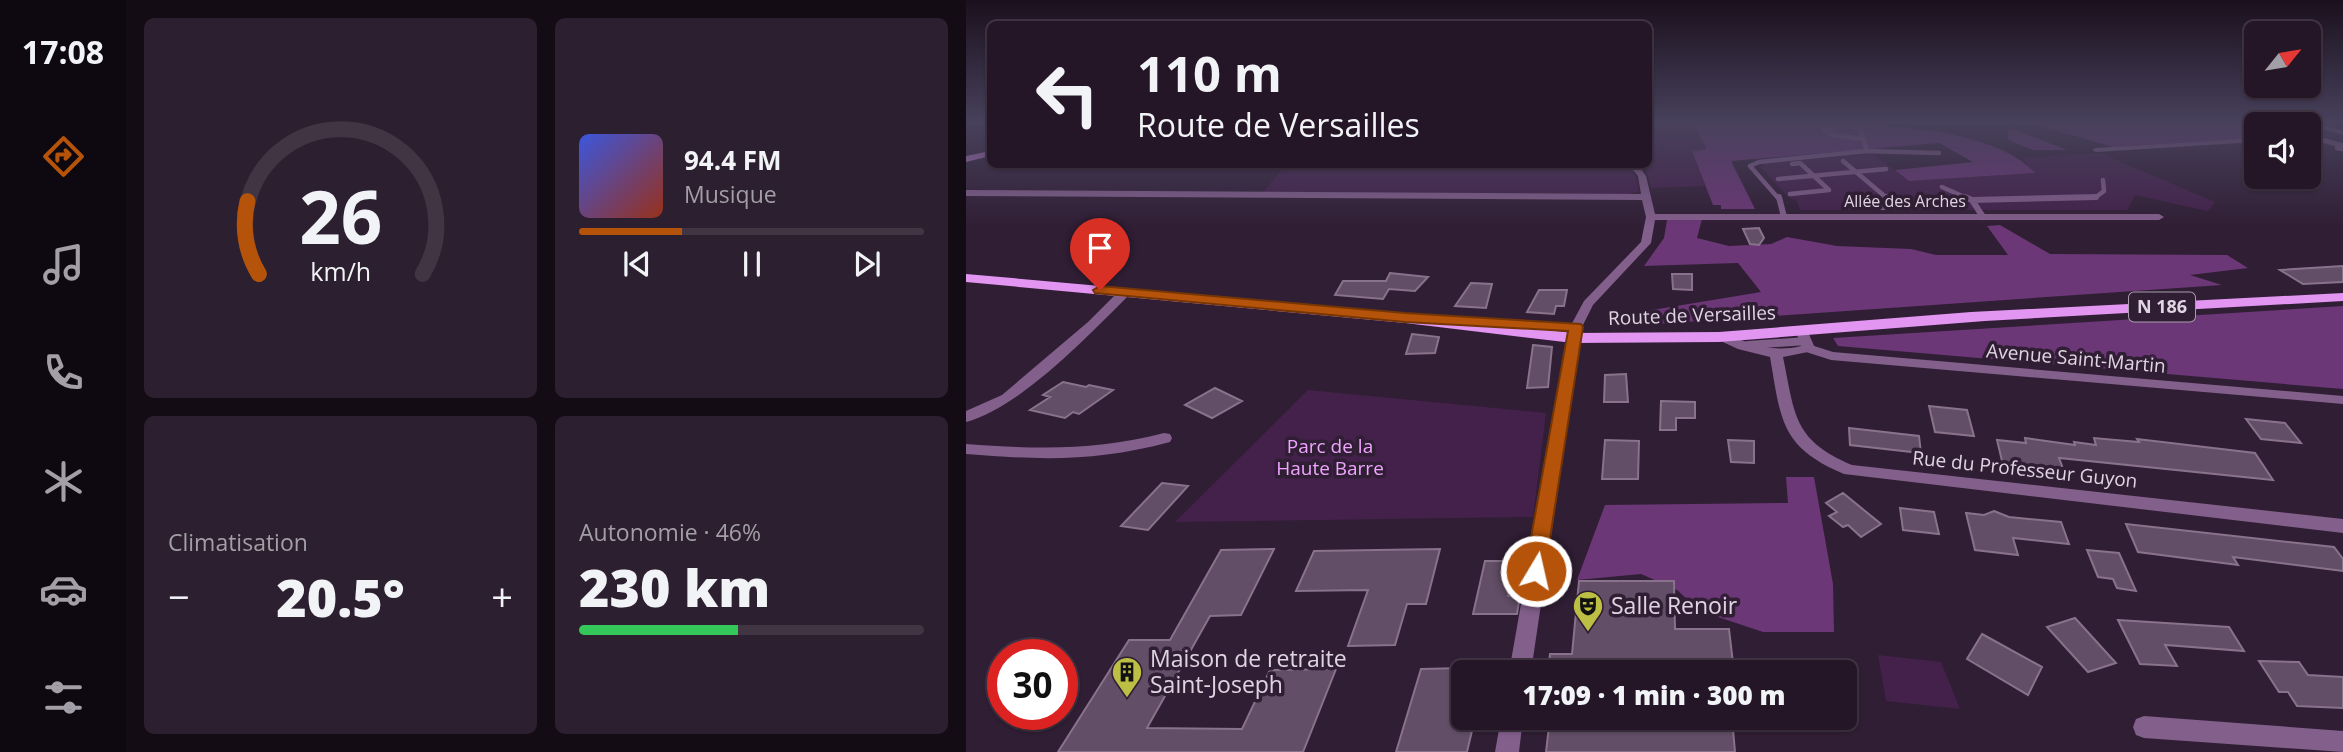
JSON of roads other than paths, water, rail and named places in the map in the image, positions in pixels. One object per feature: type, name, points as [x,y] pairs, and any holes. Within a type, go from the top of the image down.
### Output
[{"type":"main road","name":"Route de Versailles","points":[[966,278],[1574,333],[1805,340],[1982,317]]},
{"type":"main road","name":"Route de Versailles","points":[[1574,333],[1787,321],[1982,317],[2343,297]]},
{"type":"main road","points":[[1787,321],[1805,340]]},
{"type":"street","points":[[1522,660],[1574,333],[1588,304],[1646,243],[1651,217],[1642,176],[1635,168]]},
{"type":"street","points":[[966,193],[1646,197]]},
{"type":"street","name":"Allée des Arches","points":[[1651,217],[2159,217]]},
{"type":"street","points":[[966,417],[1007,398],[1092,325],[1125,292]]},
{"type":"street","points":[[1719,337],[1776,355],[1805,340]]},
{"type":"street","name":"Avenue Saint-Martin","points":[[1805,340],[1831,356],[2343,400]]},
{"type":"street","name":"Rue du Professeur Guyon","points":[[1776,355],[1791,428],[1804,448],[1822,461],[1850,470],[2343,526]]},
{"type":"street","points":[[966,449],[1072,456],[1135,447],[1164,438]]},
{"type":"street","points":[[2144,727],[2343,742]]},
{"type":"street","points":[[1507,752],[1510,730]]},
{"type":"lane","points":[[1784,217],[1779,197],[1750,166],[1759,162],[1807,157]]},
{"type":"lane","points":[[1843,161],[1898,207],[1882,207]]},
{"type":"lane","points":[[1765,166],[1800,163],[1829,190],[1790,194]]},
{"type":"lane","points":[[1778,179],[1886,169]]},
{"type":"lane","points":[[1942,187],[1972,200],[2096,197],[2104,191],[2103,180]]},
{"type":"lane","points":[[1972,200],[1983,217]]},
{"type":"lane","points":[[1742,346],[1805,340]]},
{"type":"place","name":"Salle Renoir","points":[[1588,633]]},
{"type":"place","name":"Maison de retraite Saint-Joseph","points":[[1127,699]]},
{"type":"park label","name":"Parc de la Haute Barre","points":[[1330,457]]}]
